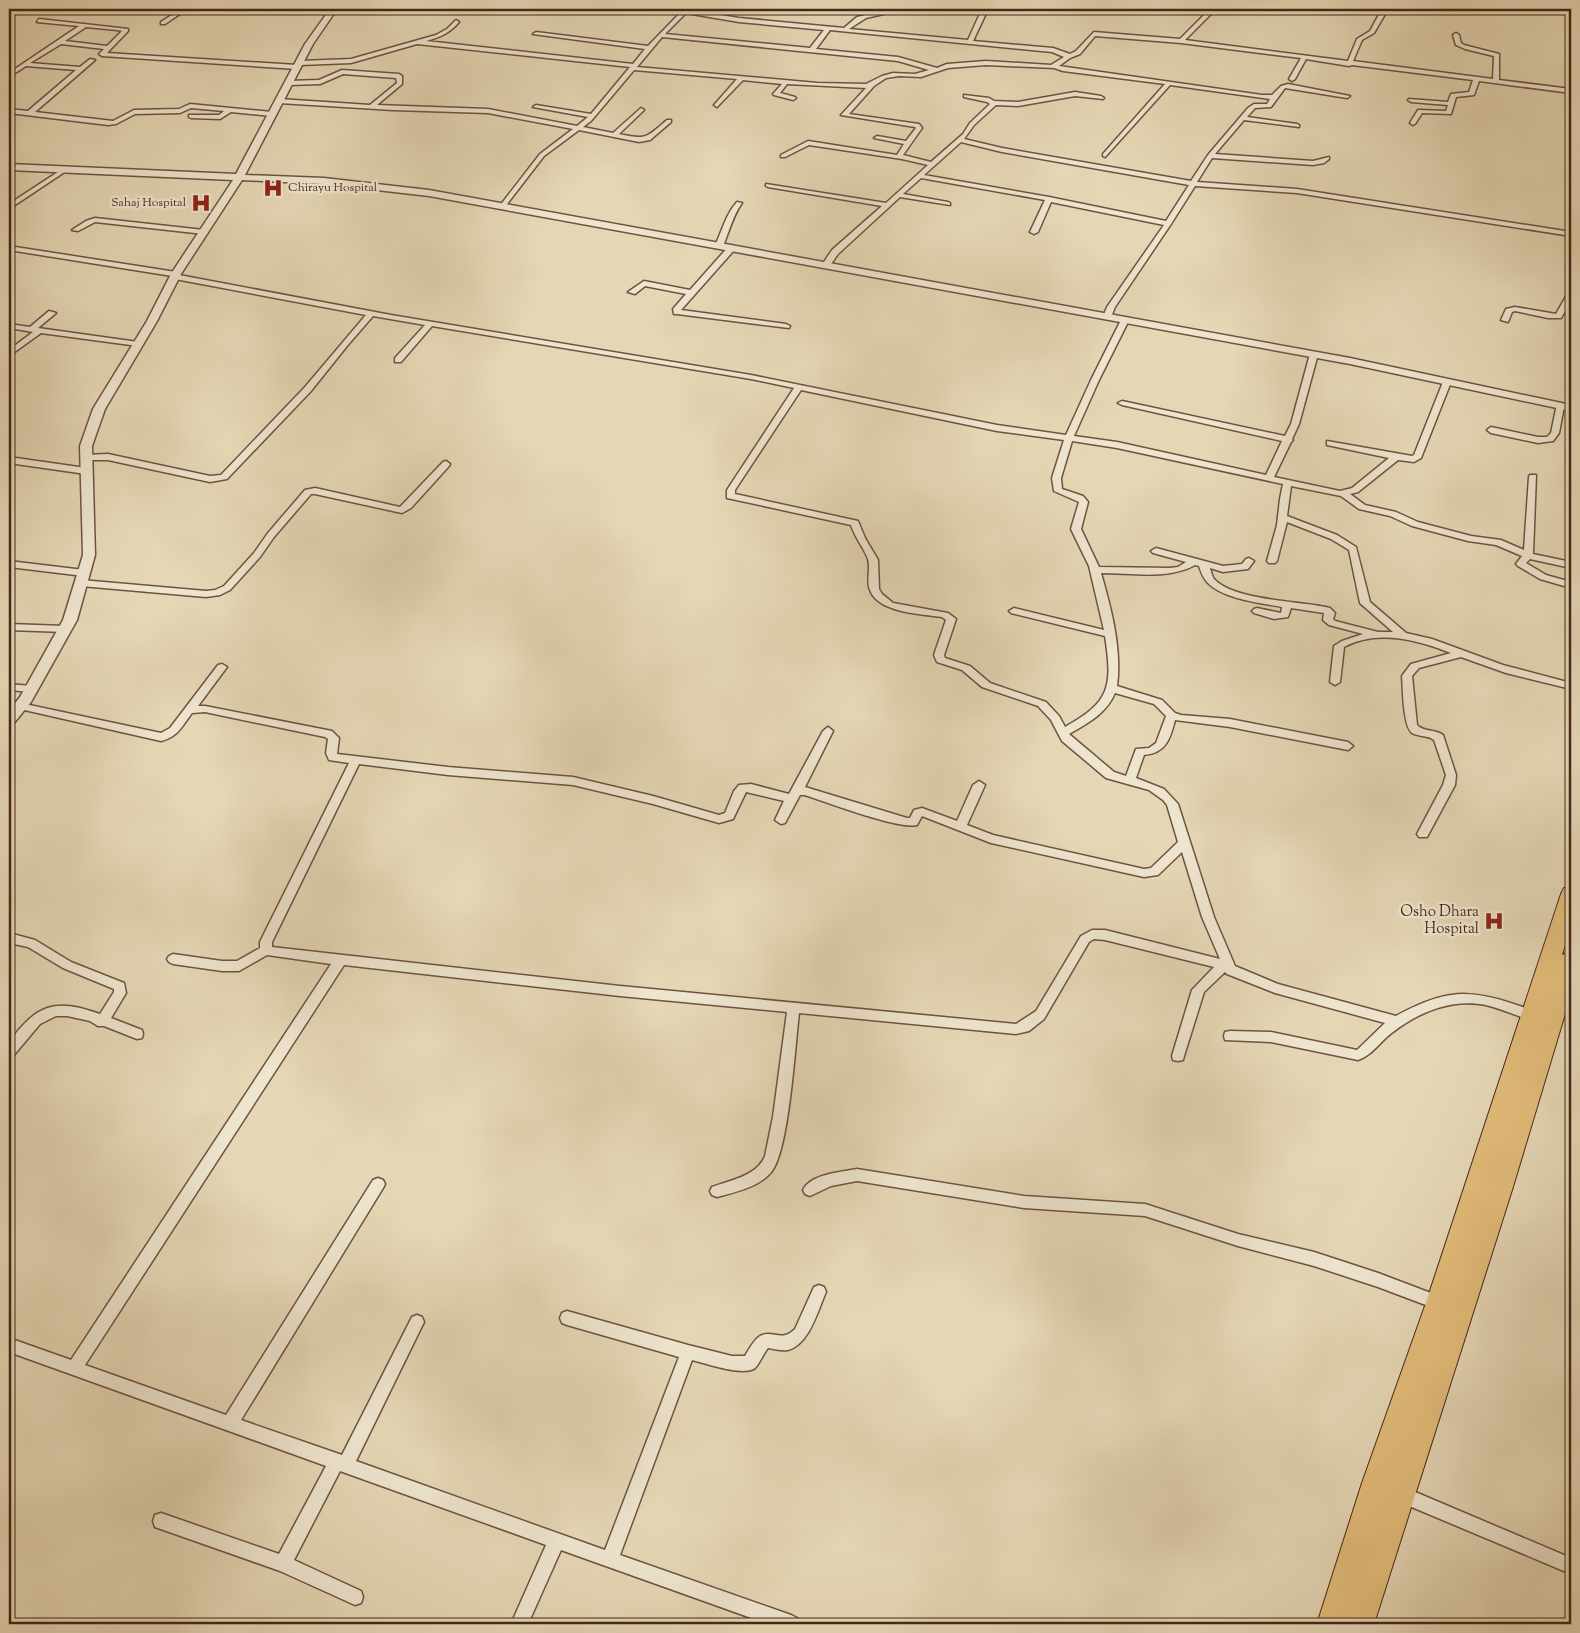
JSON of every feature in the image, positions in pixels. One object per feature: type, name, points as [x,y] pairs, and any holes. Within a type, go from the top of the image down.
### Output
[{"type":"highway","points":[[1332,1624],[1376,1483],[1439,1303],[1533,1016],[1566,931],[1571,894]]},
{"type":"highway","points":[[1359,1624],[1500,1190],[1571,959]]},
{"type":"street","points":[[163,23],[184,9]]},
{"type":"street","points":[[280,9],[331,10]]},
{"type":"street","points":[[670,9],[732,19],[1053,50],[1068,56]]},
{"type":"street","points":[[844,30],[863,15],[886,12],[888,9]]},
{"type":"street","points":[[970,42],[985,9]]},
{"type":"street","points":[[1182,41],[1213,9]]},
{"type":"street","points":[[1349,64],[1360,39],[1372,32],[1385,9]]},
{"type":"street","points":[[9,720],[31,689],[70,620],[89,555],[86,446],[99,409],[176,276],[239,178],[309,44],[331,10]]},
{"type":"street","points":[[502,207],[542,156],[578,129],[591,116],[649,48],[685,10]]},
{"type":"street","points":[[39,21],[126,30],[102,54],[298,65],[350,61],[443,33],[452,28],[456,22]]},
{"type":"street","points":[[9,75],[27,65],[85,25]]},
{"type":"street","points":[[812,50],[828,29]]},
{"type":"street","points":[[536,34],[649,48]]},
{"type":"street","points":[[1054,66],[1068,56],[1074,55],[1085,48],[1094,34],[1182,41],[1349,64],[1571,91]]},
{"type":"street","points":[[661,35],[898,59],[934,69]]},
{"type":"street","points":[[1456,35],[1458,44],[1462,47],[1497,55],[1496,82]]},
{"type":"street","points":[[61,42],[108,48]]},
{"type":"street","points":[[417,42],[742,78],[817,85],[871,86]]},
{"type":"street","points":[[1292,79],[1304,58]]},
{"type":"street","points":[[30,113],[92,60]]},
{"type":"street","points":[[900,157],[899,154],[919,128],[917,125],[844,115],[871,86],[888,75],[920,76],[934,69],[986,63],[1054,66],[1063,69],[1088,71],[1168,84],[1274,97]]},
{"type":"street","points":[[27,65],[81,69]]},
{"type":"street","points":[[289,83],[320,82],[342,72],[399,76],[400,82],[372,106]]},
{"type":"street","points":[[717,105],[742,78]]},
{"type":"street","points":[[1413,123],[1420,111],[1448,114],[1453,95],[1472,94],[1476,80]]},
{"type":"street","points":[[786,82],[776,94],[793,98]]},
{"type":"street","points":[[1105,154],[1168,84]]},
{"type":"street","points":[[1107,317],[1110,307],[1168,224],[1210,156],[1252,107],[1269,106],[1284,86],[1347,96]]},
{"type":"street","points":[[966,96],[994,103],[1018,104],[1075,94],[1101,98]]},
{"type":"street","points":[[1411,100],[1451,104]]},
{"type":"street","points":[[279,101],[477,110],[646,140],[669,122]]},
{"type":"street","points":[[826,265],[835,252],[959,140],[972,124],[994,103]]},
{"type":"street","points":[[9,111],[111,123],[130,113],[142,111],[176,112],[190,106],[272,114]]},
{"type":"street","points":[[536,107],[591,116]]},
{"type":"street","points":[[191,116],[220,117],[230,110]]},
{"type":"street","points":[[615,135],[641,110]]},
{"type":"street","points":[[1242,118],[1297,126]]},
{"type":"street","points":[[868,152],[881,131]]},
{"type":"street","points":[[877,138],[907,143]]},
{"type":"street","points":[[959,140],[1009,151],[1194,184],[1304,192],[1571,234]]},
{"type":"street","points":[[783,156],[808,143],[900,157],[932,164]]},
{"type":"street","points":[[1210,156],[1317,163],[1327,158]]},
{"type":"street","points":[[9,167],[324,181],[374,185],[1314,354],[1571,408]]},
{"type":"street","points":[[9,208],[64,170]]},
{"type":"street","points":[[918,176],[1049,199],[1168,224]]},
{"type":"street","points":[[768,185],[887,205]]},
{"type":"street","points":[[898,195],[948,204]]},
{"type":"street","points":[[1034,232],[1049,199]]},
{"type":"street","points":[[718,246],[729,225],[733,210],[739,203]]},
{"type":"street","points":[[76,230],[95,220],[204,232]]},
{"type":"street","points":[[9,248],[176,276],[372,314],[671,363],[972,423],[1167,454],[1344,494],[1362,507],[1393,514],[1415,524],[1470,538],[1498,542],[1528,556],[1571,565]]},
{"type":"street","points":[[732,248],[677,309],[677,312],[786,326]]},
{"type":"street","points":[[632,292],[644,283],[691,293]]},
{"type":"street","points":[[1505,320],[1510,311],[1514,309],[1552,317],[1558,316],[1571,295]]},
{"type":"street","points":[[9,354],[52,313]]},
{"type":"street","points":[[86,458],[108,457],[210,478],[224,477],[308,389],[344,344],[372,314]]},
{"type":"street","points":[[1062,733],[1099,710],[1110,695],[1114,672],[1109,634],[1096,570],[1076,529],[1083,500],[1058,491],[1056,486],[1068,438],[1125,320]]},
{"type":"street","points":[[398,360],[431,323]]},
{"type":"street","points":[[9,326],[138,344]]},
{"type":"street","points":[[1269,478],[1289,440],[1303,402],[1314,354]]},
{"type":"street","points":[[1330,443],[1396,458],[1414,460],[1418,456],[1447,382]]},
{"type":"street","points":[[799,387],[731,490],[730,496],[855,524],[860,538],[873,560],[874,589],[878,596],[890,605],[945,615],[952,620],[939,658],[966,668],[986,685],[1042,704],[1055,718],[1062,733],[1070,743],[1110,775],[1160,790],[1172,804],[1208,917],[1227,969]]},
{"type":"street","points":[[1122,403],[1289,440]]},
{"type":"street","points":[[1490,430],[1538,440],[1550,439],[1555,432],[1560,406]]},
{"type":"street","points":[[1344,494],[1355,490],[1396,458]]},
{"type":"street","points":[[9,460],[86,471]]},
{"type":"street","points":[[9,564],[82,578],[206,594],[218,593],[227,588],[257,555],[271,535],[308,492],[315,491],[402,510],[408,506],[446,464]]},
{"type":"street","points":[[1532,477],[1528,556],[1521,563],[1523,567],[1543,577],[1571,585]]},
{"type":"street","points":[[1272,561],[1279,537],[1288,482]]},
{"type":"street","points":[[1282,517],[1334,537],[1353,549],[1365,603],[1402,634]]},
{"type":"street","points":[[1156,552],[1223,569],[1239,569],[1245,567],[1250,561]]},
{"type":"street","points":[[1096,570],[1170,571],[1182,569],[1193,562]]},
{"type":"street","points":[[1204,565],[1210,580],[1221,589],[1287,605],[1326,610],[1330,613],[1328,620],[1332,623],[1376,635]]},
{"type":"street","points":[[1257,611],[1275,616],[1283,616],[1285,615],[1287,605]]},
{"type":"street","points":[[1014,611],[1109,634]]},
{"type":"street","points":[[9,627],[65,629]]},
{"type":"street","points":[[1335,682],[1339,646],[1376,635],[1402,634],[1427,640],[1460,654],[1499,667],[1571,686]]},
{"type":"street","points":[[1423,834],[1449,785],[1451,775],[1439,738],[1434,734],[1417,731],[1412,726],[1407,676],[1415,666],[1460,654]]},
{"type":"street","points":[[20,706],[162,737],[168,736],[173,733],[222,667]]},
{"type":"street","points":[[9,687],[31,689]]},
{"type":"street","points":[[1112,688],[1158,702],[1171,715],[1188,719],[1230,723],[1348,746]]},
{"type":"street","points":[[189,710],[205,709],[328,734],[334,738],[331,752],[333,757],[448,771],[573,781],[653,800],[719,819],[729,816],[743,788],[751,788],[785,797],[806,791],[866,811],[907,822],[913,822],[918,813],[922,812],[990,839],[1144,873],[1154,872],[1184,843]]},
{"type":"street","points":[[1129,781],[1140,752],[1157,748],[1164,740],[1171,715]]},
{"type":"street","points":[[781,820],[828,731]]},
{"type":"street","points":[[266,950],[266,942],[356,760]]},
{"type":"street","points":[[960,828],[979,785]]},
{"type":"street","points":[[266,950],[273,954],[620,992],[1016,1029],[1024,1026],[1040,1014],[1085,939],[1094,934],[1198,957],[1275,988],[1395,1021]]},
{"type":"street","points":[[9,938],[31,943],[53,955],[67,966],[120,986],[120,992],[102,1022]]},
{"type":"street","points":[[173,959],[222,966],[239,966],[266,950]]},
{"type":"street","points":[[74,1368],[340,961]]},
{"type":"street","points":[[1178,1056],[1198,990],[1227,969]]},
{"type":"street","points":[[1230,1036],[1271,1037],[1358,1055],[1364,1052],[1395,1021],[1441,1002],[1457,998],[1487,1000],[1533,1016]]},
{"type":"street","points":[[717,1191],[758,1174],[772,1161],[794,1007]]},
{"type":"street","points":[[9,1051],[31,1025],[47,1013],[56,1010],[71,1010],[137,1034]]},
{"type":"street","points":[[810,1190],[828,1180],[857,1175],[1024,1202],[1145,1210],[1238,1240],[1314,1259],[1439,1303]]},
{"type":"street","points":[[230,1423],[378,1184]]},
{"type":"street","points":[[567,1318],[732,1363],[749,1363],[761,1345],[766,1341],[788,1344],[796,1339],[819,1292]]},
{"type":"street","points":[[283,1564],[417,1322]]},
{"type":"street","points":[[9,1345],[791,1624]]},
{"type":"street","points":[[610,1559],[688,1352]]},
{"type":"street","points":[[1401,1494],[1571,1566]]},
{"type":"street","points":[[161,1521],[283,1564],[355,1597]]},
{"type":"street","points":[[520,1624],[557,1540]]},
{"type":"place","name":"Chirayu Hospital","points":[[273,188]]},
{"type":"place","name":"Sahaj Hospital","points":[[201,203]]},
{"type":"place","name":"Osho Dhara Hospital","points":[[1494,921]]}]
